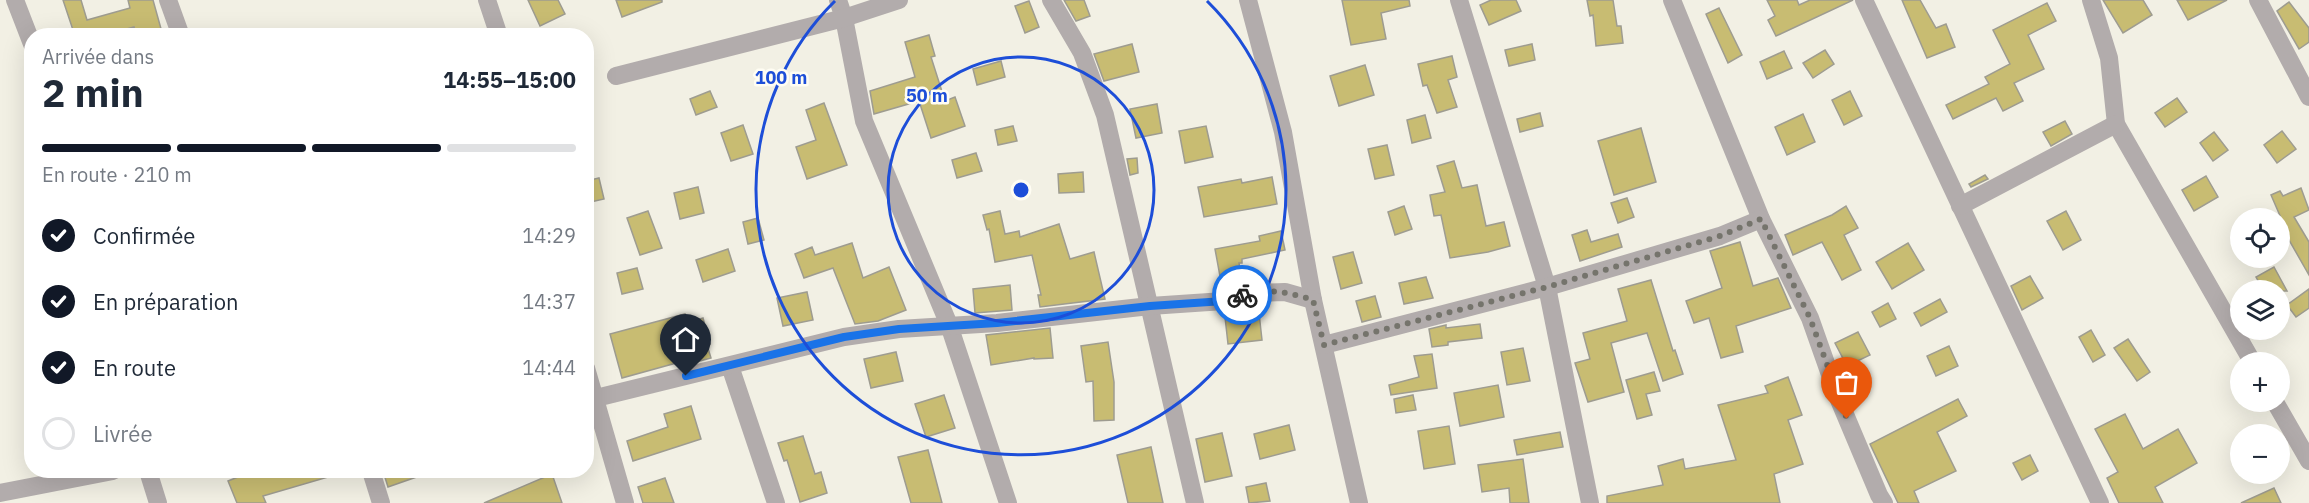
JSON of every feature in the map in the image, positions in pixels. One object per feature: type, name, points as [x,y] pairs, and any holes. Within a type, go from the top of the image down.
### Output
[{"type":"street","points":[[15,0],[26,28]]},
{"type":"street","points":[[168,0],[178,28]]},
{"type":"street","points":[[487,0],[496,28]]},
{"type":"street","points":[[838,0],[844,18],[864,121],[949,325],[1008,503]]},
{"type":"street","points":[[616,76],[844,18],[899,0]]},
{"type":"street","points":[[1052,0],[1082,53],[1105,115],[1195,503]]},
{"type":"street","points":[[1248,0],[1283,132],[1313,300],[1359,503]]},
{"type":"street","points":[[1460,0],[1547,287],[1590,503]]},
{"type":"street","points":[[1671,0],[1761,219],[1810,318],[1839,400],[1884,503]]},
{"type":"street","points":[[1864,0],[2100,503]]},
{"type":"street","points":[[2091,0],[2109,58],[2116,124],[2247,352]]},
{"type":"street","points":[[2259,0],[2309,97]]},
{"type":"street","points":[[1960,206],[2116,124]]},
{"type":"street","points":[[1324,345],[1547,287],[1720,236],[1761,219]]},
{"type":"street","points":[[596,398],[844,337],[899,329],[997,323],[1150,306],[1224,301],[1248,293],[1285,292],[1313,300]]},
{"type":"street","points":[[730,366],[776,503]]},
{"type":"street","points":[[594,392],[625,503]]},
{"type":"street","points":[[2281,412],[2309,461]]},
{"type":"street","points":[[0,493],[77,478]]},
{"type":"street","points":[[150,478],[158,503]]},
{"type":"street","points":[[374,478],[381,503]]},
{"type":"building","points":[[63,0],[81,0],[87,20],[130,8],[128,0],[153,0],[161,28],[134,27],[72,28]]},
{"type":"building","points":[[528,0],[558,0],[565,14],[540,26]]},
{"type":"building","points":[[616,0],[662,0],[662,2],[622,17]]},
{"type":"building","points":[[1064,0],[1084,0],[1090,16],[1076,21]]},
{"type":"building","points":[[1342,0],[1409,0],[1410,6],[1381,13],[1386,39],[1351,45]]},
{"type":"building","points":[[1491,0],[1516,0],[1521,11],[1489,25],[1480,5]]},
{"type":"building","points":[[1587,0],[1613,0],[1617,26],[1621,26],[1623,43],[1596,46],[1593,15],[1590,16]]},
{"type":"building","points":[[1767,0],[1797,0],[1799,5],[1810,0],[1853,0],[1776,36],[1768,20],[1775,16]]},
{"type":"building","points":[[1902,0],[1920,0],[1936,28],[1946,24],[1955,47],[1927,58]]},
{"type":"building","points":[[2103,0],[2143,0],[2152,15],[2123,33]]},
{"type":"building","points":[[2177,0],[2227,0],[2188,20]]},
{"type":"building","points":[[1029,1],[1039,27],[1025,33],[1015,6]]},
{"type":"building","points":[[2289,2],[2309,28],[2309,42],[2299,49],[2277,11]]},
{"type":"building","points":[[2047,3],[2056,21],[2028,35],[2044,69],[2014,83],[2023,101],[2003,111],[1996,98],[1953,119],[1946,105],[1989,84],[1985,77],[2010,64],[1993,30]]},
{"type":"building","points":[[1719,8],[1742,55],[1728,63],[1706,14]]},
{"type":"building","points":[[929,35],[935,56],[931,57],[945,101],[955,97],[965,126],[931,138],[919,101],[874,114],[870,91],[915,77],[905,42]]},
{"type":"building","points":[[1132,44],[1139,72],[1104,81],[1094,54]]},
{"type":"building","points":[[1532,44],[1535,60],[1509,66],[1505,50]]},
{"type":"building","points":[[1825,50],[1834,64],[1813,78],[1803,63]]},
{"type":"building","points":[[1784,51],[1792,68],[1767,79],[1760,62]]},
{"type":"building","points":[[1452,56],[1457,77],[1448,80],[1457,107],[1437,113],[1427,85],[1423,86],[1418,64]]},
{"type":"building","points":[[1001,61],[1005,77],[977,85],[973,69]]},
{"type":"building","points":[[1365,65],[1374,95],[1339,106],[1330,76]]},
{"type":"building","points":[[710,91],[717,107],[696,115],[690,99]]},
{"type":"building","points":[[1850,91],[1862,116],[1844,125],[1832,100]]},
{"type":"building","points":[[2177,98],[2187,112],[2165,127],[2155,113]]},
{"type":"building","points":[[824,103],[847,165],[807,179],[796,147],[816,140],[806,110]]},
{"type":"building","points":[[1157,104],[1162,133],[1136,138],[1130,109]]},
{"type":"building","points":[[1540,113],[1543,126],[1520,132],[1517,119]]},
{"type":"building","points":[[1803,114],[1815,142],[1787,155],[1775,127]]},
{"type":"building","points":[[1425,115],[1431,138],[1412,143],[1407,120]]},
{"type":"building","points":[[2065,121],[2072,134],[2051,146],[2043,132]]},
{"type":"building","points":[[743,125],[753,154],[731,161],[721,133]]},
{"type":"building","points":[[1013,126],[1017,141],[998,145],[995,130]]},
{"type":"building","points":[[1206,126],[1213,157],[1185,163],[1179,131]]},
{"type":"building","points":[[1641,128],[1656,182],[1614,195],[1598,141]]},
{"type":"building","points":[[2282,131],[2296,149],[2277,163],[2264,145]]},
{"type":"building","points":[[2214,132],[2228,150],[2213,161],[2200,143]]},
{"type":"building","points":[[1387,145],[1394,175],[1375,179],[1368,149]]},
{"type":"building","points":[[976,153],[982,171],[957,178],[952,160]]},
{"type":"building","points":[[1137,158],[1138,173],[1130,175],[1127,159]]},
{"type":"building","points":[[1454,161],[1462,188],[1477,185],[1486,226],[1504,222],[1510,246],[1450,258],[1441,215],[1434,216],[1430,195],[1445,192],[1437,166]]},
{"type":"building","points":[[1083,172],[1084,192],[1059,193],[1058,174]]},
{"type":"building","points":[[1985,175],[1988,179],[1971,187],[1969,184]]},
{"type":"building","points":[[2206,176],[2218,197],[2194,211],[2182,190]]},
{"type":"building","points":[[1272,177],[1277,204],[1204,217],[1198,187],[1241,179],[1242,183]]},
{"type":"building","points":[[599,178],[604,199],[594,201],[594,179]]},
{"type":"building","points":[[698,187],[704,213],[680,219],[674,193]]},
{"type":"building","points":[[2301,188],[2309,210],[2294,217],[2309,242],[2309,275],[2290,242],[2290,208],[2277,208],[2271,195],[2280,191],[2283,196]]},
{"type":"building","points":[[1627,198],[1634,217],[1618,223],[1611,203]]},
{"type":"building","points":[[1404,206],[1412,229],[1395,235],[1388,212]]},
{"type":"building","points":[[1846,206],[1858,228],[1844,235],[1861,270],[1842,280],[1822,242],[1793,255],[1785,235],[1832,215]]},
{"type":"building","points":[[648,211],[662,248],[640,255],[627,218]]},
{"type":"building","points":[[1000,211],[1005,234],[1019,231],[1020,237],[1059,224],[1070,259],[1094,252],[1105,299],[1040,307],[1038,295],[1041,295],[1032,255],[995,262],[989,229],[987,230],[983,215]]},
{"type":"building","points":[[2066,211],[2081,240],[2063,250],[2047,221]]},
{"type":"building","points":[[758,218],[764,240],[748,244],[743,222]]},
{"type":"building","points":[[1587,230],[1591,242],[1618,234],[1622,247],[1580,261],[1572,235]]},
{"type":"building","points":[[1281,231],[1285,250],[1242,259],[1242,263],[1239,263],[1242,283],[1222,287],[1215,249],[1260,241],[1259,236]]},
{"type":"building","points":[[1740,242],[1753,286],[1778,278],[1791,308],[1736,326],[1743,352],[1721,358],[1709,318],[1694,323],[1686,301],[1722,288],[1710,251]]},
{"type":"building","points":[[852,243],[863,278],[889,267],[906,310],[878,321],[855,324],[833,268],[804,278],[795,254],[812,247],[815,255]]},
{"type":"building","points":[[1908,243],[1924,270],[1892,289],[1876,262]]},
{"type":"building","points":[[728,249],[735,271],[703,282],[696,260]]},
{"type":"building","points":[[1353,252],[1362,283],[1341,289],[1333,257]]},
{"type":"building","points":[[637,268],[643,289],[622,294],[617,273]]},
{"type":"building","points":[[2275,268],[2281,280],[2258,280],[2256,277]]},
{"type":"building","points":[[2030,276],[2043,298],[2022,310],[2011,286]]},
{"type":"building","points":[[1426,277],[1433,298],[1404,304],[1399,283]]},
{"type":"building","points":[[1651,280],[1673,351],[1675,350],[1683,374],[1663,381],[1647,333],[1611,343],[1624,392],[1588,402],[1575,363],[1590,359],[1583,333],[1627,321],[1618,289]]},
{"type":"building","points":[[1010,285],[1012,310],[975,313],[973,289]]},
{"type":"building","points":[[2309,289],[2309,308],[2296,317],[2290,309],[2290,303]]},
{"type":"building","points":[[807,292],[813,320],[783,326],[777,298]]},
{"type":"building","points":[[1375,296],[1381,317],[1362,322],[1356,301]]},
{"type":"building","points":[[1940,299],[1947,312],[1921,326],[1914,313]]},
{"type":"building","points":[[1888,303],[1896,319],[1880,327],[1872,312]]},
{"type":"building","points":[[1259,313],[1262,340],[1228,344],[1225,317]]},
{"type":"building","points":[[685,314],[688,323],[703,318],[711,358],[681,366],[680,362],[622,378],[610,334]]},
{"type":"building","points":[[1480,324],[1482,338],[1448,342],[1448,345],[1432,347],[1429,329],[1446,325],[1446,328]]},
{"type":"building","points":[[1050,328],[1053,358],[1034,358],[991,365],[986,335]]},
{"type":"building","points":[[2091,330],[2105,355],[2093,362],[2079,337]]},
{"type":"building","points":[[1858,332],[1870,355],[1847,366],[1835,343]]},
{"type":"building","points":[[2128,339],[2150,372],[2137,381],[2114,348]]},
{"type":"building","points":[[1108,342],[1114,382],[1114,420],[1094,421],[1093,381],[1086,382],[1081,346]]},
{"type":"building","points":[[1949,346],[1958,366],[1936,376],[1927,356]]},
{"type":"building","points":[[1523,348],[1530,381],[1507,385],[1501,352]]},
{"type":"building","points":[[896,352],[903,381],[871,388],[864,359]]},
{"type":"building","points":[[1432,354],[1437,388],[1391,395],[1389,385],[1419,377],[1414,356]]},
{"type":"building","points":[[1654,372],[1660,391],[1646,394],[1652,415],[1637,419],[1626,380]]},
{"type":"building","points":[[1788,377],[1802,415],[1788,420],[1803,464],[1774,474],[1780,503],[1607,503],[1607,496],[1663,485],[1658,466],[1683,459],[1685,469],[1736,460],[1718,405],[1768,393],[1765,386]]},
{"type":"building","points":[[1498,385],[1504,417],[1460,426],[1454,393]]},
{"type":"building","points":[[944,395],[955,428],[926,437],[915,404]]},
{"type":"building","points":[[1413,395],[1416,410],[1396,413],[1394,399]]},
{"type":"building","points":[[1958,399],[1967,416],[1937,432],[1956,471],[1914,491],[1919,503],[1898,503],[1870,444]]},
{"type":"building","points":[[691,406],[701,439],[633,461],[627,441],[668,427],[664,414]]},
{"type":"building","points":[[2125,414],[2143,449],[2178,429],[2197,463],[2155,487],[2163,503],[2119,503],[2107,478],[2118,472],[2095,429]]},
{"type":"building","points":[[1289,425],[1295,450],[1260,459],[1254,434]]},
{"type":"building","points":[[1449,426],[1455,464],[1424,469],[1418,431]]},
{"type":"building","points":[[1560,432],[1563,447],[1517,455],[1514,440]]},
{"type":"building","points":[[1222,433],[1232,476],[1205,482],[1196,439]]},
{"type":"building","points":[[803,436],[815,474],[821,472],[827,493],[800,502],[787,460],[784,461],[778,443]]},
{"type":"building","points":[[1151,447],[1163,503],[1128,503],[1117,455]]},
{"type":"building","points":[[928,450],[942,503],[911,503],[898,457]]},
{"type":"building","points":[[2030,455],[2038,471],[2022,480],[2013,463]]},
{"type":"building","points":[[1523,459],[1529,503],[1510,503],[1509,488],[1482,492],[1478,465]]},
{"type":"building","points":[[236,478],[325,478],[263,496],[266,503],[237,503],[228,481]]},
{"type":"building","points":[[385,478],[414,478],[388,487]]},
{"type":"building","points":[[543,478],[553,478],[562,503],[484,503]]},
{"type":"building","points":[[665,478],[674,503],[643,503],[638,487]]},
{"type":"building","points":[[1266,483],[1270,501],[1249,503],[1246,487]]},
{"type":"building","points":[[2274,488],[2281,503],[2241,503]]},
{"type":"way so far","points":[[1242,295],[1285,292],[1313,300],[1324,345],[1547,287],[1720,236],[1761,219],[1810,318],[1847,419]]},
{"type":"route","points":[[686,376],[844,337],[899,329],[997,323],[1150,306],[1224,301],[1242,295]]}]
